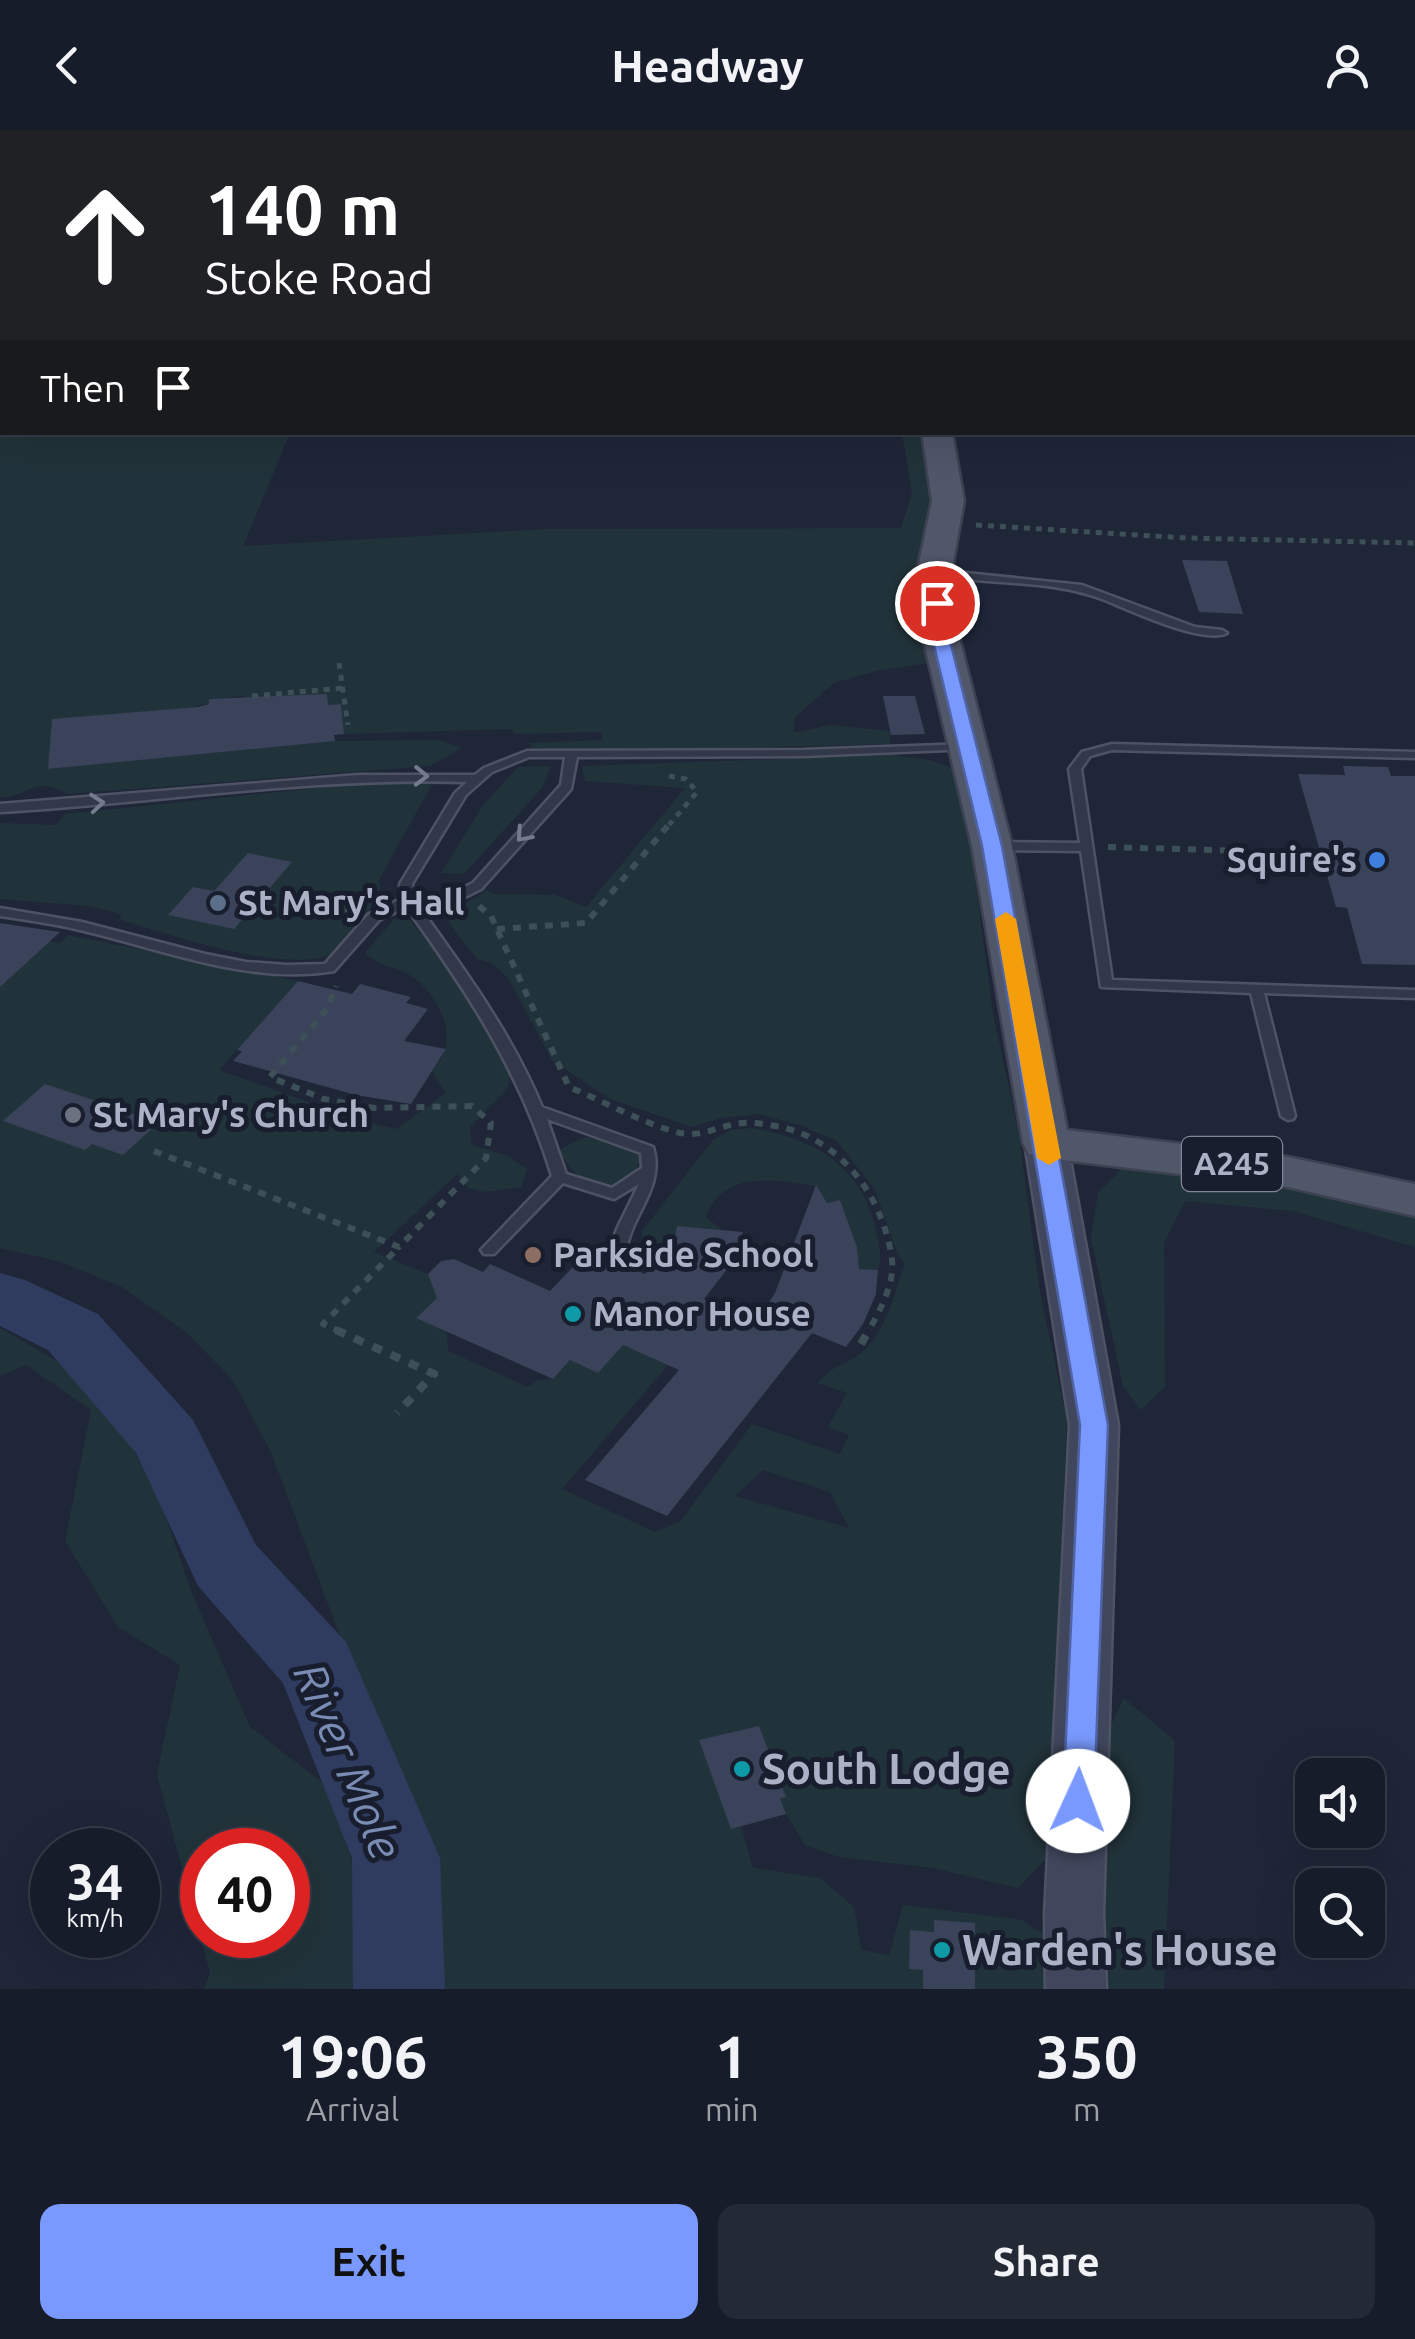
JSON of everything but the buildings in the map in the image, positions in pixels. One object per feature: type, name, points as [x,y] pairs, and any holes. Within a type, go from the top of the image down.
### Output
[{"type":"main road","points":[[937,435],[948,500],[934,573],[940,633],[992,846],[1046,1143]]},
{"type":"main road","name":"A245","points":[[1046,1143],[1288,1172],[1415,1200]]},
{"type":"street","points":[[1046,1143],[1094,1425],[1074,1914],[1076,1989]]},
{"type":"lane","points":[[934,573],[1082,588],[1192,630],[1222,633]]},
{"type":"lane","points":[[560,1177],[539,1111],[479,999],[408,901],[406,884],[461,793],[488,770],[527,754],[968,747]]},
{"type":"lane","points":[[1415,755],[1112,748],[1086,754],[1075,769],[1106,984],[1415,994]]},
{"type":"lane","points":[[0,912],[43,916],[252,967],[329,968],[374,918],[408,901],[443,903],[477,886],[567,786],[571,755]]},
{"type":"lane","points":[[0,808],[68,806],[370,777],[477,779]]},
{"type":"lane","points":[[992,846],[1087,847]]},
{"type":"lane","points":[[1257,990],[1288,1116]]},
{"type":"lane","points":[[539,1111],[648,1150],[646,1190],[622,1229],[618,1250]]},
{"type":"lane","points":[[560,1177],[614,1194],[648,1170]]},
{"type":"lane","points":[[489,1250],[560,1177]]},
{"type":"path","points":[[945,522],[1186,538],[1415,544]]},
{"type":"path","points":[[338,663],[348,725]]},
{"type":"path","points":[[252,696],[343,688]]},
{"type":"path","points":[[497,929],[586,923],[696,792],[686,780],[622,768],[618,753]]},
{"type":"path","points":[[1087,847],[1321,853]]},
{"type":"path","points":[[374,918],[344,908],[385,880],[406,884]]},
{"type":"path","points":[[464,894],[491,916],[569,1087],[676,1132],[704,1135],[742,1123],[781,1127],[821,1141],[839,1153],[872,1198],[892,1263],[883,1304],[862,1344]]},
{"type":"path","points":[[329,968],[337,978],[327,1009],[270,1077],[324,1098],[374,1108],[472,1106],[491,1122],[486,1158],[324,1324],[434,1374],[397,1413]]},
{"type":"path","points":[[154,1151],[399,1247]]},
{"type":"shaded area","points":[[0,435],[289,435],[243,546],[548,529],[901,528],[912,494],[902,435],[931,435],[935,662],[876,671],[834,683],[795,717],[794,733],[830,725],[890,731],[890,744],[535,752],[529,743],[602,740],[602,732],[516,734],[510,729],[344,734],[341,704],[328,705],[327,694],[245,700],[244,696],[210,699],[209,704],[198,705],[48,769],[335,741],[439,740],[462,748],[430,766],[68,794],[38,786],[0,797]]},
{"type":"shaded area","points":[[893,755],[929,760],[961,771],[993,1014],[1018,1129],[1040,1292],[1067,1420],[1048,1857],[1018,1888],[933,1868],[839,1857],[805,1845],[786,1814],[741,1826],[753,1868],[820,1878],[854,1907],[861,1950],[889,1955],[903,1905],[1022,1920],[1048,1937],[1048,1989],[430,1989],[430,1856],[415,1802],[346,1652],[271,1452],[232,1379],[187,1333],[122,1287],[61,1262],[0,1248],[0,982],[6,982],[47,941],[60,943],[68,935],[298,981],[219,1070],[361,1121],[396,1129],[446,1093],[432,1071],[447,1040],[438,1007],[417,980],[365,953],[394,919],[410,920],[465,989],[512,1069],[507,1089],[470,1127],[472,1145],[508,1156],[527,1169],[521,1187],[485,1192],[468,1188],[457,1174],[374,1252],[428,1274],[447,1288],[417,1317],[447,1332],[448,1351],[528,1387],[538,1380],[553,1379],[570,1360],[598,1372],[623,1345],[668,1365],[562,1489],[655,1532],[681,1521],[752,1424],[840,1454],[849,1435],[828,1427],[847,1393],[818,1383],[875,1338],[905,1264],[898,1255],[875,1190],[837,1141],[800,1125],[758,1114],[721,1118],[692,1127],[610,1099],[552,1060],[508,978],[492,963],[477,959],[449,923],[453,912],[487,890],[493,894],[555,895],[586,907],[685,788],[585,781],[582,766]],"holes":[[[763,1470],[830,1492],[849,1528],[735,1496]]]},
{"type":"shaded area","points":[[551,766],[542,788],[464,874],[441,873],[484,804],[518,767]]},
{"type":"shaded area","points":[[366,783],[432,784],[379,880],[381,891],[346,943],[322,957],[296,960],[232,951],[140,926],[119,919],[122,914],[89,906],[0,899],[0,823],[56,825],[65,814]]},
{"type":"shaded area","points":[[752,1128],[812,1146],[844,1169],[867,1202],[880,1252],[878,1270],[859,1269],[857,1247],[840,1200],[827,1203],[816,1186],[784,1182],[752,1181],[725,1191],[706,1217],[722,1230],[677,1226],[673,1246],[656,1263],[641,1250],[642,1231],[713,1140],[731,1130]]},
{"type":"shaded area","points":[[584,1137],[613,1141],[641,1156],[635,1173],[615,1187],[581,1177],[559,1150]]},
{"type":"shaded area","points":[[1122,1169],[1233,1172],[1415,1215],[1415,1247],[1293,1211],[1185,1201],[1164,1243],[1165,1386],[1141,1410],[1123,1386],[1091,1238],[1098,1193]]},
{"type":"shaded area","points":[[0,1328],[101,1386],[160,1501],[191,1591],[250,1727],[339,1795],[375,1989],[204,1989],[210,1973],[206,1958],[310,1958],[310,1828],[180,1828],[180,1860],[157,1774],[180,1665],[118,1627],[65,1541],[91,1410],[26,1365],[0,1376]]},
{"type":"shaded area","points":[[1124,1698],[1175,1741],[1164,1989],[1098,1989],[1095,1921],[1109,1729]]},
{"type":"waterway","name":"River Mole","points":[[0,1297],[73,1332],[167,1439],[226,1564],[317,1665],[396,1858],[399,1989]]},
{"type":"slow traffic","points":[[1006,919],[1049,1158]]},
{"type":"place","name":"Squire's","points":[[1377,860]]},
{"type":"place","name":"St Mary's Hall","points":[[218,903]]},
{"type":"place","name":"St Mary's Church","points":[[73,1115]]},
{"type":"place","name":"Parkside School","points":[[533,1255]]},
{"type":"place","name":"Manor House","points":[[573,1314]]},
{"type":"place","name":"South Lodge","points":[[742,1769]]},
{"type":"place","name":"Warden's House","points":[[942,1950]]},
{"type":"route","points":[[937,603],[940,633],[992,846],[1094,1425],[1078,1801]]}]
